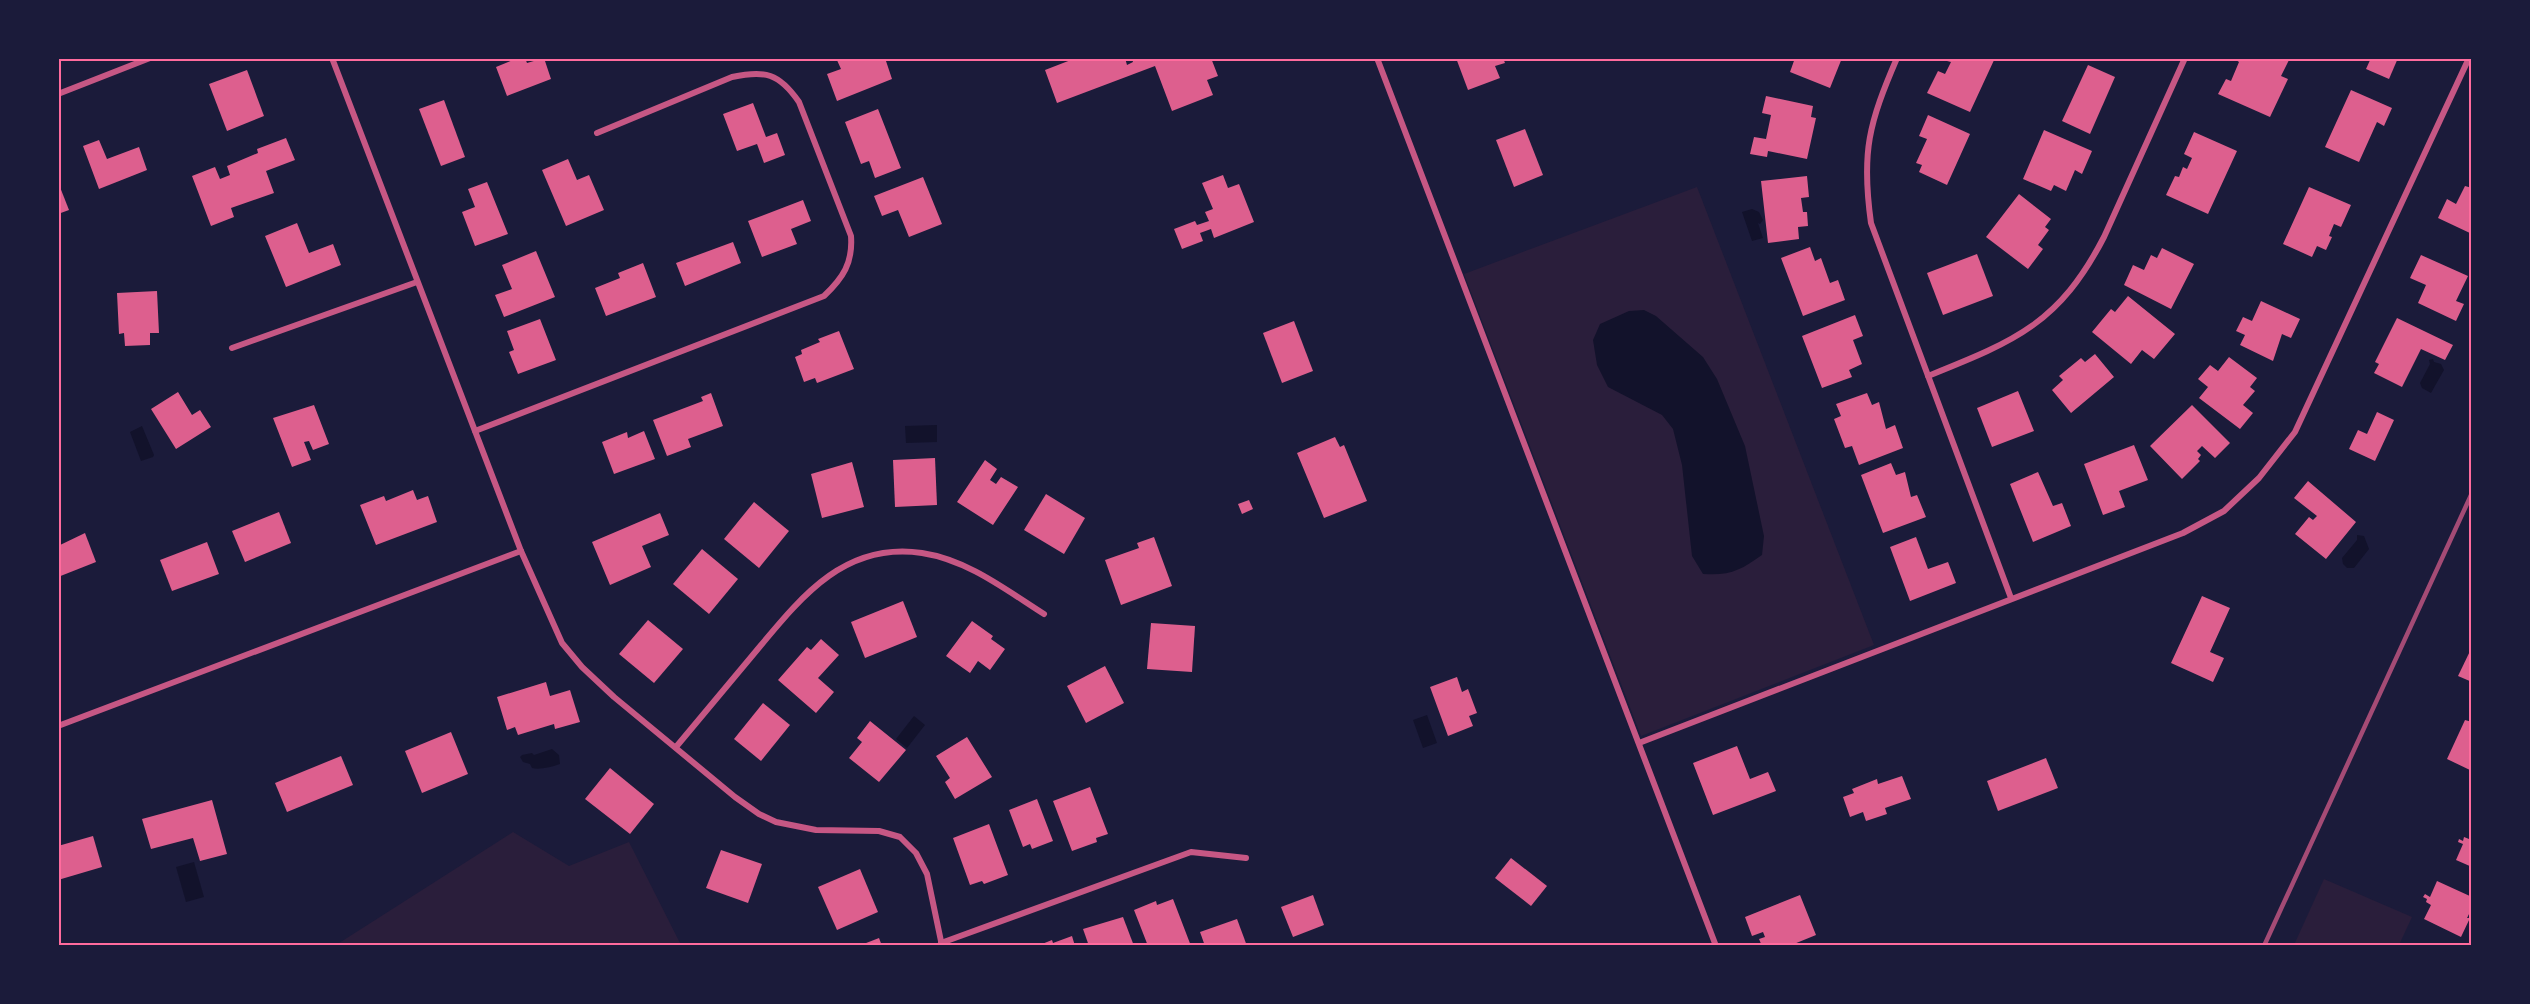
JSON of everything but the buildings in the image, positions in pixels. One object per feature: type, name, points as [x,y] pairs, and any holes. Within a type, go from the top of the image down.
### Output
[{"type":"street","points":[[58,94],[150,58]]},
{"type":"street","points":[[332,58],[521,551],[562,643],[582,667],[614,697],[735,797],[759,814],[776,822],[816,830],[879,831],[900,837],[916,853],[927,874],[941,944],[1191,852],[1246,858]]},
{"type":"street","points":[[1377,58],[1716,945]]},
{"type":"street","points":[[1897,58],[1879,100],[1869,135],[1866,158],[1867,196],[1871,223],[2011,598]]},
{"type":"street","points":[[1928,376],[1997,348],[2025,333],[2070,292],[2104,237],[2185,58]]},
{"type":"street","points":[[1639,743],[2183,532],[2224,511],[2259,478],[2295,432],[2469,58]]},
{"type":"street","points":[[475,430],[825,296],[840,282],[848,267],[852,251],[851,236],[799,102],[788,86],[771,75],[750,73],[732,77],[597,133]]},
{"type":"street","points":[[232,348],[417,282]]},
{"type":"street","points":[[58,726],[521,551]]},
{"type":"street","points":[[676,747],[795,604],[821,580],[842,567],[873,555],[902,551],[924,553],[953,562],[977,572],[1044,614]]},
{"type":"shaded area","points":[[1697,187],[1874,645],[1641,736],[1464,274]]},
{"type":"shaded area","points":[[1752,209],[1759,212],[1763,220],[1760,224],[1758,223],[1763,238],[1752,241],[1742,212]]},
{"type":"shaded area","points":[[1644,310],[1656,316],[1703,357],[1717,379],[1745,446],[1764,536],[1762,555],[1735,571],[1703,574],[1692,556],[1682,465],[1673,429],[1662,415],[1608,387],[1597,365],[1593,340],[1600,324],[1629,311]]},
{"type":"shaded area","points":[[2433,359],[2434,362],[2441,364],[2444,370],[2431,393],[2422,388],[2420,383],[2430,364],[2429,360]]},
{"type":"shaded area","points":[[937,425],[937,442],[906,443],[905,426]]},
{"type":"shaded area","points":[[142,426],[154,455],[141,461],[130,432]]},
{"type":"shaded area","points":[[2357,535],[2364,536],[2369,549],[2354,568],[2347,568],[2342,558],[2357,540]]},
{"type":"shaded area","points":[[1427,715],[1437,743],[1423,748],[1413,720]]},
{"type":"shaded area","points":[[914,716],[925,725],[907,748],[896,739]]},
{"type":"shaded area","points":[[552,749],[559,755],[560,764],[535,769],[523,762],[520,757],[532,753],[534,755]]},
{"type":"shaded area","points":[[513,832],[569,866],[629,842],[681,945],[336,945]]},
{"type":"shaded area","points":[[194,862],[204,897],[186,902],[176,867]]},
{"type":"shaded area","points":[[2324,879],[2412,917],[2399,945],[2294,945]]},
{"type":"railway","points":[[2264,946],[2472,493]]}]
